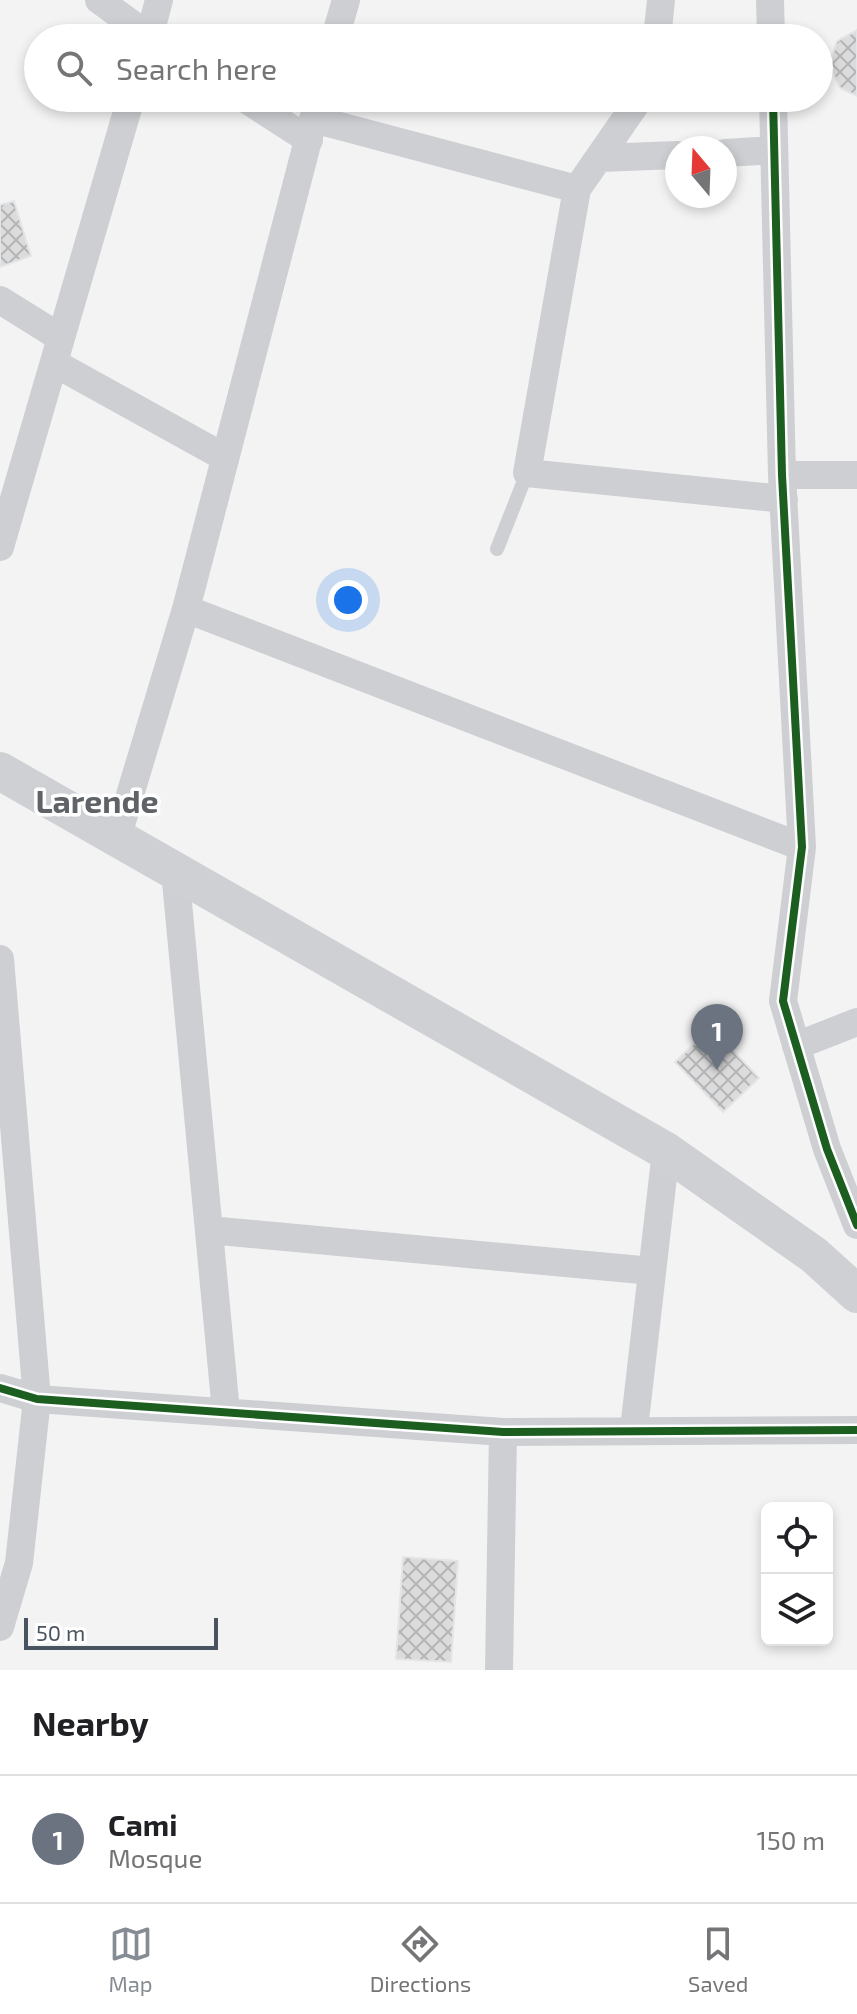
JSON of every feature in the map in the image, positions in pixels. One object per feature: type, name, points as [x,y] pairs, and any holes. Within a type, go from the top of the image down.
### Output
[{"type":"main road","points":[[0,771],[666,1151],[814,1255],[857,1294]]},
{"type":"street","points":[[99,0],[131,24]]},
{"type":"street","points":[[153,24],[159,0]]},
{"type":"street","points":[[339,24],[346,0]]},
{"type":"street","points":[[658,24],[661,0]]},
{"type":"street","points":[[770,0],[771,24]]},
{"type":"street","points":[[0,547],[127,112]]},
{"type":"street","points":[[291,112],[577,189]]},
{"type":"street","points":[[631,112],[577,189],[527,473],[783,487],[857,475]]},
{"type":"street","points":[[773,112],[783,487],[802,847],[783,1001],[827,1149],[857,1225]]},
{"type":"street","points":[[117,838],[186,609],[314,119]]},
{"type":"street","points":[[737,152],[774,150]]},
{"type":"street","points":[[600,158],[665,155]]},
{"type":"street","points":[[0,300],[58,351],[224,457]]},
{"type":"street","points":[[186,609],[802,847]]},
{"type":"street","points":[[175,871],[226,1412]]},
{"type":"street","points":[[0,959],[37,1399],[0,1627]]},
{"type":"street","points":[[796,1046],[857,1022]]},
{"type":"street","points":[[634,1429],[666,1151]]},
{"type":"street","points":[[209,1230],[652,1271]]},
{"type":"street","points":[[0,1388],[37,1399],[503,1432],[857,1430]]},
{"type":"street","points":[[499,1670],[503,1432]]},
{"type":"lane","points":[[497,549],[527,473]]},
{"type":"building","points":[[857,30],[857,96],[840,88],[833,73],[833,53],[837,41]]},
{"type":"building","points":[[14,201],[31,256],[0,267],[0,205]]},
{"type":"building","points":[[711,1027],[759,1078],[723,1112],[675,1062]]},
{"type":"building","points":[[403,1557],[458,1561],[451,1662],[396,1659]]},
{"type":"cycle path","points":[[773,112],[782,475],[802,847],[783,1001],[827,1149],[857,1225]]},
{"type":"cycle path","points":[[0,1388],[37,1399],[503,1432],[857,1430]]},
{"type":"place","name":"Cami","points":[[717,1070]]},
{"type":"district","name":"Larende","points":[[97,800]]}]
